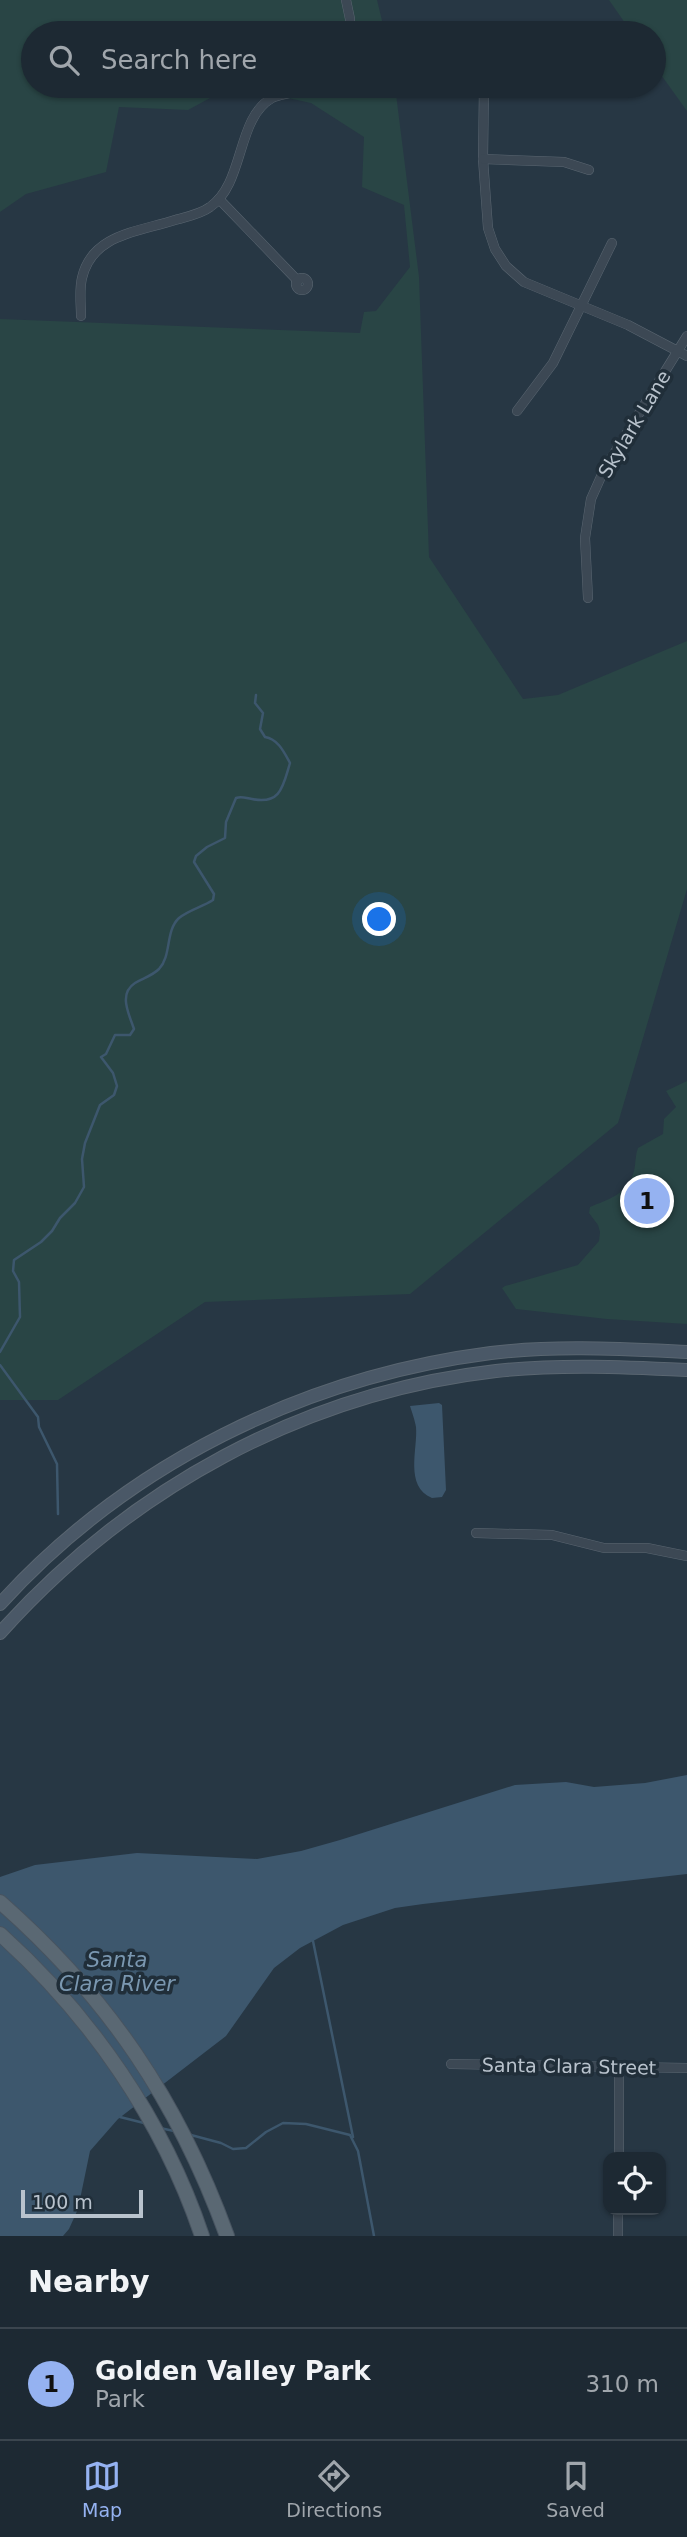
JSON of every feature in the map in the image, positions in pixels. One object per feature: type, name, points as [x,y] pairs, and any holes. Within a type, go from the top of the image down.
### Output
[{"type":"main road","points":[[0,1604],[63,1544],[114,1501],[152,1475],[208,1442],[255,1419],[313,1396],[412,1367],[493,1353],[549,1349],[687,1352]]},
{"type":"main road","points":[[0,1633],[32,1598],[125,1517],[215,1460],[302,1420],[391,1391],[495,1371],[559,1367],[687,1370]]},
{"type":"main road","points":[[0,1902],[71,1971],[147,2068],[177,2119],[227,2236]]},
{"type":"main road","points":[[0,1934],[55,1988],[115,2063],[141,2103],[185,2192],[199,2232]]},
{"type":"street","points":[[346,0],[349,21]]},
{"type":"street","points":[[80,316],[81,282],[86,265],[101,246],[124,235],[210,208],[225,193],[250,126],[262,106],[273,98]]},
{"type":"street","points":[[484,98],[483,159],[488,228],[495,248],[506,266],[524,282],[628,325],[683,354]]},
{"type":"street","points":[[483,159],[564,162],[589,170]]},
{"type":"street","points":[[219,199],[298,281]]},
{"type":"street","points":[[517,411],[553,363],[612,243]]},
{"type":"street","name":"Skylark Lane","points":[[588,598],[585,538],[591,499],[604,470],[683,354],[687,336]]},
{"type":"street","points":[[476,1533],[552,1535],[604,1548],[647,1548],[687,1556]]},
{"type":"street","name":"Santa Clara Street","points":[[451,2064],[687,2068]]},
{"type":"street","points":[[619,2066],[619,2152]]},
{"type":"street","points":[[618,2215],[618,2236]]},
{"type":"green space","points":[[0,0],[377,0],[382,21],[21,21],[21,98],[210,98],[188,110],[119,107],[106,172],[26,194],[0,212]]},
{"type":"green space","points":[[609,0],[687,0],[687,111],[666,82],[666,21],[624,21]]},
{"type":"green space","points":[[288,98],[397,98],[419,277],[429,557],[523,699],[558,695],[687,641],[687,889],[618,1123],[410,1294],[205,1302],[58,1400],[0,1400],[0,319],[360,333],[364,312],[376,311],[410,267],[404,205],[362,187],[364,137],[311,103]]},
{"type":"green space","points":[[687,1081],[687,1324],[516,1309],[502,1288],[578,1265],[599,1241],[600,1232],[589,1213],[590,1207],[617,1195],[627,1185],[634,1171],[638,1148],[663,1134],[664,1119],[676,1107],[666,1091]]},
{"type":"water","points":[[442,1405],[446,1490],[442,1497],[432,1498],[423,1492],[415,1476],[416,1427],[410,1406]]},
{"type":"water","name":"Santa Clara River","points":[[687,1775],[687,1874],[395,1908],[343,1925],[300,1948],[274,1968],[226,2036],[118,2119],[90,2151],[78,2209],[63,2236],[0,2236],[0,1877],[35,1865],[137,1853],[257,1859],[340,1840],[515,1785],[566,1782],[594,1787],[645,1783]]},
{"type":"waterway","points":[[0,1352],[20,1317],[19,1282],[13,1271],[14,1260],[52,1231],[75,1203],[84,1187],[82,1159],[85,1143],[100,1105],[114,1095],[117,1086],[113,1073],[101,1057],[106,1054],[115,1035],[130,1035],[134,1029],[126,1004],[127,993],[135,983],[159,969],[166,957],[172,929],[179,918],[213,900],[214,894],[194,862],[196,856],[207,847],[225,838],[226,822],[236,798],[269,799],[283,786],[290,763],[274,740],[265,737],[260,729],[263,713],[255,703],[256,695]]},
{"type":"waterway","points":[[0,1365],[38,1417],[39,1427],[57,1464],[58,1514]]},
{"type":"waterway","points":[[313,1941],[353,2137]]},
{"type":"waterway","points":[[120,2117],[144,2123]]},
{"type":"waterway","points":[[191,2135],[233,2149],[246,2148],[283,2123],[306,2124],[350,2135],[358,2151],[374,2236]]},
{"type":"waterway","points":[[160,2128],[174,2131]]},
{"type":"place","name":"Golden Valley Park","points":[[647,1201]]}]
